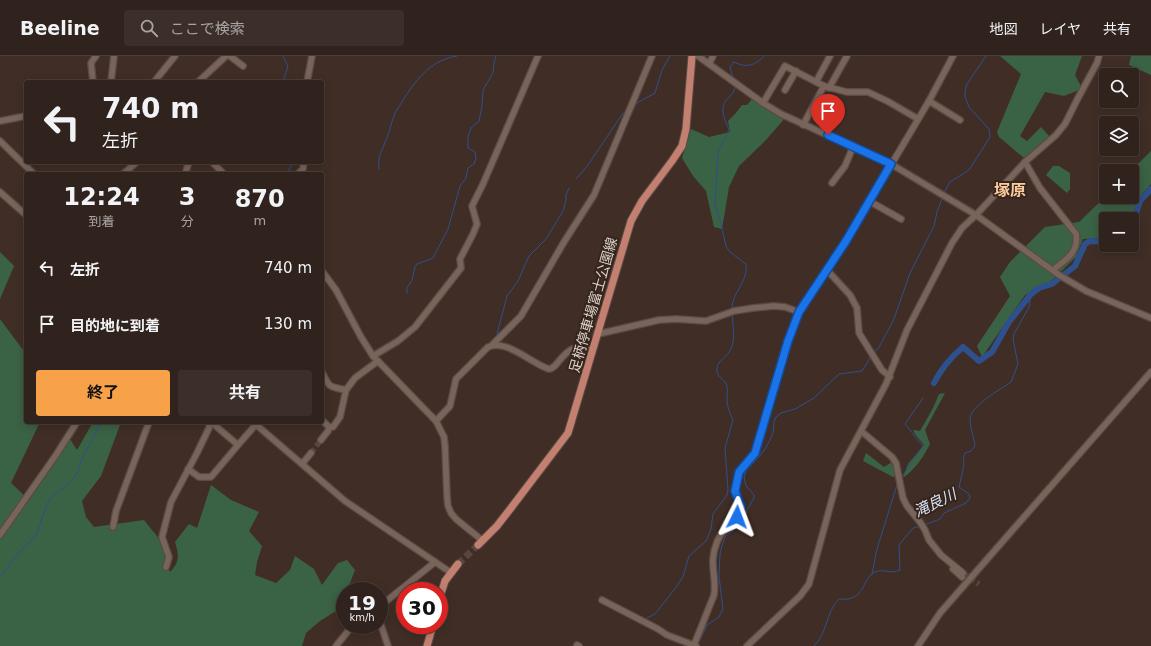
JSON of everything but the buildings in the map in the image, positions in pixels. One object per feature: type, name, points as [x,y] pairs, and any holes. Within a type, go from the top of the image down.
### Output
[{"type":"main road","name":"足柄停車場富士公園線","points":[[481,543],[497,526],[568,433],[631,221],[642,201],[682,146],[686,129],[692,56]]},
{"type":"main road","points":[[445,582],[450,572],[458,564]]},
{"type":"main road","points":[[427,646],[430,634]]},
{"type":"street","points":[[93,80],[91,63],[96,56]]},
{"type":"street","points":[[111,80],[114,56]]},
{"type":"street","points":[[156,80],[175,56]]},
{"type":"street","points":[[200,80],[226,56]]},
{"type":"street","points":[[230,56],[243,66]]},
{"type":"street","points":[[307,80],[312,56]]},
{"type":"street","points":[[372,356],[398,342],[415,327],[461,268],[460,259],[474,234],[477,224],[472,206],[474,199],[483,184],[538,56]]},
{"type":"street","points":[[436,421],[450,406],[456,379],[521,316],[564,242],[594,195],[652,56]]},
{"type":"street","points":[[698,56],[763,104],[803,125],[891,164],[976,215],[1065,279],[1086,291],[1151,318]]},
{"type":"street","points":[[709,64],[713,56]]},
{"type":"street","points":[[816,82],[830,56]]},
{"type":"street","points":[[803,125],[847,56]]},
{"type":"street","points":[[602,600],[658,629],[667,636],[695,646],[714,594],[715,588],[712,560],[717,542],[721,533],[737,517],[741,507],[735,491],[739,472],[755,453],[788,341],[799,312],[846,241],[929,101],[953,56]]},
{"type":"street","points":[[748,646],[800,596],[809,584],[840,470],[890,377],[907,330],[952,243],[962,228],[1025,162],[1065,124],[1097,63],[1099,56]]},
{"type":"street","points":[[763,104],[785,66],[827,87],[847,92],[868,92],[918,119]]},
{"type":"street","points":[[785,90],[796,71]]},
{"type":"street","points":[[929,101],[960,120]]},
{"type":"street","points":[[0,121],[24,116]]},
{"type":"street","points":[[0,142],[32,172]]},
{"type":"street","points":[[832,183],[845,166],[854,147]]},
{"type":"street","points":[[1025,162],[1040,188],[1076,234],[1077,239],[1072,255],[1053,270]]},
{"type":"street","points":[[125,172],[135,164]]},
{"type":"street","points":[[214,164],[222,172]]},
{"type":"street","points":[[0,192],[24,213]]},
{"type":"street","points":[[869,201],[901,219]]},
{"type":"street","points":[[827,270],[850,295],[857,308],[859,333],[882,370],[890,377]]},
{"type":"street","points":[[324,274],[336,290],[360,337],[372,356],[436,421],[444,441],[446,455],[448,506],[451,514],[481,543]]},
{"type":"street","points":[[598,334],[659,320],[676,319],[706,321],[731,312],[774,306],[785,307],[799,312]]},
{"type":"street","points":[[493,344],[517,352],[549,369],[553,368],[566,353],[572,349],[577,347],[593,349]]},
{"type":"street","points":[[321,440],[329,427],[333,427],[340,417],[346,390],[355,378],[378,362]]},
{"type":"street","points":[[918,646],[929,628],[952,599],[1151,372]]},
{"type":"street","points":[[324,376],[328,385],[333,388],[346,390]]},
{"type":"street","points":[[324,422],[329,427]]},
{"type":"street","points":[[0,535],[76,424]]},
{"type":"street","points":[[113,527],[116,511],[148,424]]},
{"type":"street","points":[[166,567],[169,557],[162,537],[171,502],[210,424]]},
{"type":"street","points":[[212,424],[238,445]]},
{"type":"street","points":[[188,469],[199,477],[211,477],[255,424]]},
{"type":"street","points":[[257,424],[302,464],[353,506],[450,572]]},
{"type":"street","points":[[861,431],[892,457],[896,463],[903,498],[907,506],[920,522],[929,540],[941,555],[962,575]]},
{"type":"street","points":[[302,464],[311,453]]},
{"type":"street","points":[[388,599],[435,562]]},
{"type":"street","points":[[336,646],[346,634]]},
{"type":"street","points":[[384,634],[388,646]]},
{"type":"green space","points":[[1000,56],[1082,56],[1075,75],[1081,86],[1079,90],[1064,96],[1045,92],[1020,136],[1027,141],[1041,127],[1050,137],[1024,158],[999,137],[997,132],[1021,74]]},
{"type":"green space","points":[[1131,56],[1151,56],[1151,75],[1139,70],[1139,68],[1129,65]]},
{"type":"green space","points":[[752,99],[785,118],[766,140],[739,166],[729,187],[722,229],[714,227],[706,191],[693,176],[682,158],[691,129],[709,137],[730,132],[728,121],[742,105],[747,105]]},
{"type":"green space","points":[[1151,151],[1151,184],[1139,198],[1139,164]]},
{"type":"green space","points":[[1053,166],[1059,166],[1070,173],[1070,189],[1067,193],[1046,175]]},
{"type":"green space","points":[[1099,203],[1099,204],[1136,204],[1133,212],[1099,212],[1099,238],[1083,239],[1076,257],[1047,285],[1025,295],[982,357],[977,346],[1010,296],[1000,277],[1010,262],[1045,227],[1079,222]]},
{"type":"green space","points":[[0,252],[14,266],[0,299]]},
{"type":"green space","points":[[0,319],[24,351],[24,424],[39,424],[11,483],[29,500],[70,439],[77,450],[92,424],[120,424],[101,476],[82,501],[86,517],[94,527],[144,520],[166,550],[166,562],[170,572],[176,565],[178,558],[175,542],[189,524],[197,528],[211,485],[231,500],[259,512],[249,531],[262,546],[255,575],[276,583],[290,570],[295,556],[314,569],[322,585],[338,563],[347,560],[355,570],[350,582],[336,582],[336,611],[320,621],[306,633],[302,646],[0,646]]},
{"type":"green space","points":[[945,393],[925,430],[930,444],[919,462],[903,478],[908,464],[924,445],[913,430],[920,431],[939,394]]},
{"type":"green space","points":[[866,453],[884,467],[892,462],[897,476],[893,477],[863,461]]},
{"type":"waterway","points":[[283,56],[288,66],[284,80]]},
{"type":"waterway","points":[[379,169],[380,156],[395,113],[410,90],[426,70],[440,61],[457,56]]},
{"type":"waterway","points":[[407,293],[407,288],[412,280],[417,264],[433,258],[448,229],[460,186],[466,178],[468,168],[474,164],[476,158],[475,152],[468,148],[468,136],[471,128],[479,121],[483,90],[493,73],[496,56]]},
{"type":"waterway","points":[[634,107],[637,103],[655,93],[662,70],[670,56]]},
{"type":"waterway","points":[[733,78],[730,67],[734,62],[742,65],[750,65],[754,64],[764,56]]},
{"type":"waterway","points":[[944,193],[950,182],[969,170],[990,137],[989,129],[969,107],[965,97],[967,84],[986,56]]},
{"type":"waterway","points":[[732,309],[732,303],[745,276],[746,264],[730,252],[726,246],[715,205],[718,151],[729,130],[724,116],[723,107],[726,100],[734,92],[735,85]]},
{"type":"waterway","points":[[576,179],[588,165],[623,113]]},
{"type":"waterway","points":[[288,172],[290,164]]},
{"type":"waterway","points":[[497,334],[507,296],[518,281],[529,256],[546,239],[563,211],[569,188]]},
{"type":"waterway","name":"滝良川","points":[[1136,212],[1140,201],[1151,189]]},
{"type":"waterway","points":[[875,351],[878,349],[894,319],[910,273],[934,226],[942,199]]},
{"type":"waterway","name":"滝良川","points":[[934,383],[946,364],[963,347],[979,361],[992,352],[1009,322],[1031,294],[1039,288],[1052,284],[1075,266],[1085,244],[1090,241],[1099,242]]},
{"type":"waterway","name":"滝良川","points":[[924,525],[940,519],[944,513],[966,503],[970,498],[969,494],[959,487],[964,468],[965,453],[971,451],[975,446],[970,422],[971,414],[980,403],[1011,382],[1018,364],[1013,339],[1014,334],[1029,307],[1031,294]]},
{"type":"waterway","points":[[647,618],[655,614],[683,577],[689,556],[706,541],[711,529],[713,514],[727,495],[728,490],[725,448],[733,420],[727,399],[726,384],[719,376],[717,368],[719,363],[732,347],[734,333],[732,314]]},
{"type":"waterway","points":[[699,642],[707,625],[719,617],[723,609],[719,576],[720,554],[723,542],[726,536],[742,523],[754,498],[754,495],[746,486],[744,477],[746,471],[763,452],[769,442],[773,433],[776,417],[781,413],[795,409],[814,398],[839,374],[862,371],[870,358]]},
{"type":"waterway","name":"滝良川","points":[[902,477],[923,446],[905,424],[923,398]]},
{"type":"waterway","points":[[0,577],[18,554],[36,535],[48,502],[54,494],[65,487],[74,478],[83,456],[101,424]]},
{"type":"waterway","name":"滝良川","points":[[872,574],[877,549],[897,485]]},
{"type":"waterway","name":"滝良川","points":[[814,646],[819,641],[831,610],[839,599],[848,599],[859,594],[867,580],[875,572],[893,572],[900,570],[899,545],[913,528],[921,526]]},
{"type":"tunnel","points":[[311,453],[321,440]]},
{"type":"tunnel","points":[[458,564],[478,545]]},
{"type":"tunnel","points":[[963,573],[979,584]]},
{"type":"district","name":"塚原","points":[[1010,190]]},
{"type":"route","points":[[737,517],[741,507],[735,491],[739,472],[745,463],[755,453],[766,421],[788,341],[799,312],[846,241],[891,164],[828,135]]}]
